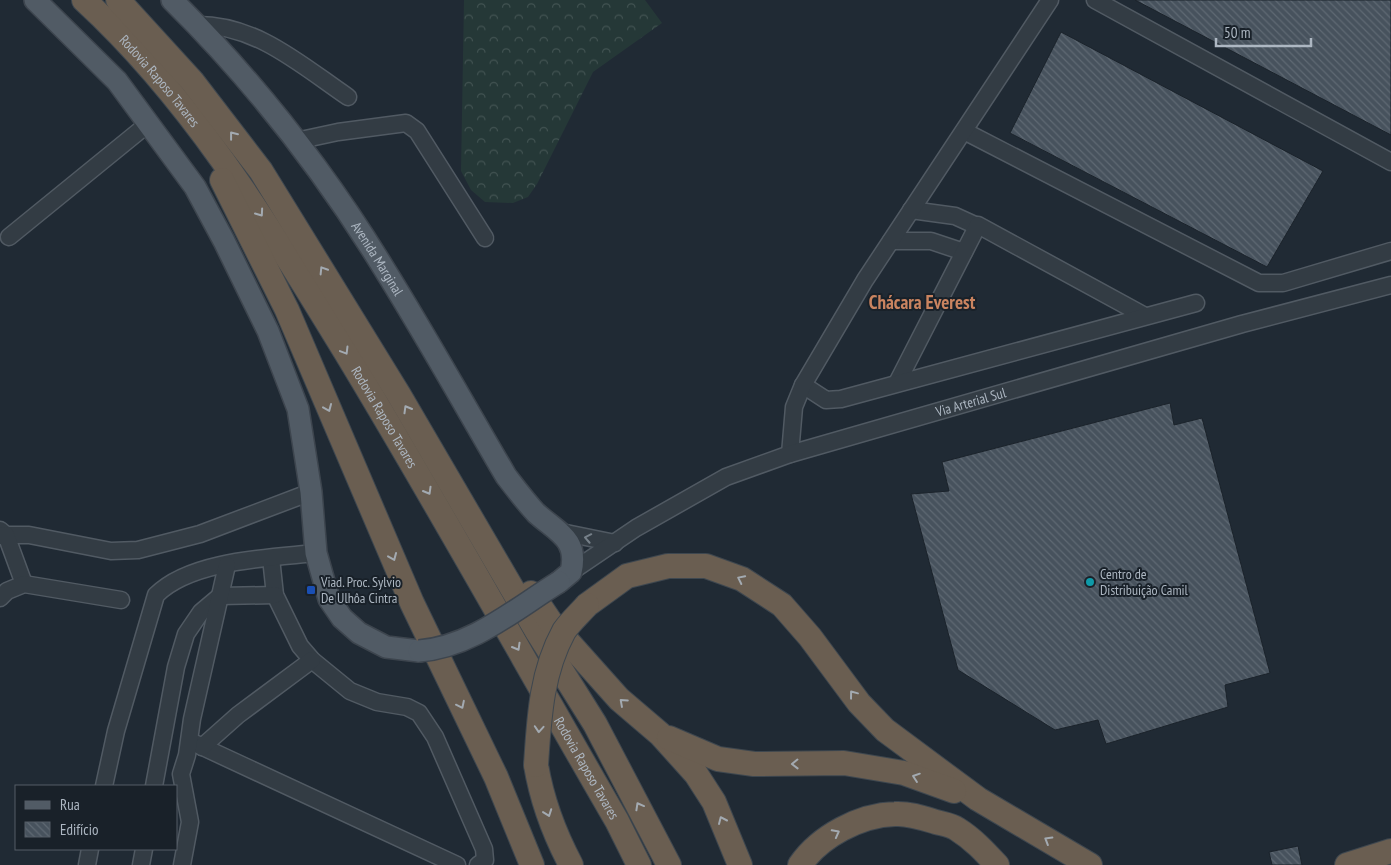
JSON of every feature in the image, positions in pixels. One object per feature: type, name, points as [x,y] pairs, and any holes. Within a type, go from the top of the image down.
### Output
[{"type":"highway","name":"Rodovia Raposo Tavares","points":[[84,0],[175,98],[211,143],[269,226],[386,420],[617,821],[639,865]]},
{"type":"highway","name":"Rodovia Raposo Tavares","points":[[118,0],[192,82],[261,171],[424,437],[538,633],[595,724],[669,865]]},
{"type":"highway","points":[[175,98],[225,185],[287,310],[412,603],[496,776],[545,865]]},
{"type":"highway","points":[[424,437],[552,624],[619,699],[660,734],[696,774],[714,802],[740,865]]},
{"type":"highway","points":[[571,865],[556,837],[543,800],[536,765],[540,701],[549,666],[565,630],[587,606],[627,576],[668,566],[706,566],[742,579],[782,605],[810,637],[859,703],[886,730],[978,799],[1090,865]]},
{"type":"highway","points":[[660,734],[718,758],[754,764],[844,763],[904,773],[978,799]]},
{"type":"highway","points":[[496,776],[532,865]]},
{"type":"highway","points":[[800,865],[806,856],[828,837],[859,821],[895,814],[925,818],[956,828],[981,848],[997,865]]},
{"type":"highway","points":[[652,830],[675,865]]},
{"type":"highway","points":[[1347,865],[1391,851]]},
{"type":"main road","points":[[35,0],[117,82],[195,187],[224,241],[268,331],[298,409],[311,492],[316,553],[329,598],[342,618],[359,633],[386,647],[419,651],[455,645],[474,636],[565,577]]},
{"type":"main road","name":"Avenida Marginal","points":[[172,0],[198,25],[261,96],[320,173],[383,267],[506,476],[522,498],[561,532],[573,553],[574,560],[565,577]]},
{"type":"street","points":[[790,454],[794,407],[803,384],[890,241],[1050,0]]},
{"type":"street","points":[[1095,0],[1391,162]]},
{"type":"street","points":[[198,25],[219,25],[236,29],[269,43],[348,97]]},
{"type":"street","points":[[9,237],[149,123]]},
{"type":"street","points":[[296,141],[338,132],[406,123],[417,131],[485,238]]},
{"type":"street","points":[[964,131],[1259,283],[1283,283],[1391,251]]},
{"type":"street","points":[[911,210],[955,216],[976,226],[981,225],[1145,316]]},
{"type":"street","points":[[897,383],[976,226]]},
{"type":"street","points":[[890,241],[931,241],[964,252]]},
{"type":"street","name":"Via Arterial Sul","points":[[565,577],[615,543],[726,477],[790,454],[1242,324],[1391,286]]},
{"type":"street","points":[[803,384],[826,400],[834,400],[1196,302]]},
{"type":"street","points":[[24,584],[2,534],[29,535],[110,551],[138,550],[200,534],[311,492]]},
{"type":"street","name":"Avenida Marginal","points":[[561,532],[615,543]]},
{"type":"street","points":[[104,785],[116,731],[156,595],[166,585],[183,576],[227,565],[316,553]]},
{"type":"street","points":[[271,558],[275,595],[300,646],[312,660],[350,691],[377,702],[407,707],[419,713],[426,721],[435,737],[484,849],[485,860],[478,865]]},
{"type":"street","points":[[196,744],[192,719],[227,565]]},
{"type":"street","points":[[0,598],[7,591],[24,584],[121,600]]},
{"type":"street","points":[[154,785],[174,676],[186,634],[201,612],[220,596],[275,595]]},
{"type":"street","points":[[182,865],[190,822],[181,774],[196,744],[312,660]]},
{"type":"street","points":[[196,744],[457,865]]},
{"type":"street","points":[[87,865],[90,850]]},
{"type":"street","points":[[141,865],[144,850]]},
{"type":"green space","points":[[464,0],[645,0],[662,23],[593,72],[537,184],[528,197],[513,203],[485,202],[471,190],[461,171]]},
{"type":"building","points":[[1135,0],[1391,0],[1391,135]]},
{"type":"building","points":[[1061,32],[1323,171],[1267,267],[1010,133]]},
{"type":"building","name":"Centro de Distribuição Camil","points":[[1170,403],[1174,425],[1202,418],[1270,673],[1225,685],[1228,707],[1106,744],[1098,720],[1055,730],[958,670],[911,494],[949,491],[942,462]]},
{"type":"building","points":[[1298,846],[1302,865],[1272,865],[1269,852]]},
{"type":"place","name":"Centro de Distribuição Camil","points":[[1090,582]]},
{"type":"place","name":"Viad. Proc. Sylvio De Ulhôa Cintra","points":[[311,590]]},
{"type":"district","name":"Chácara Everest","points":[[922,302]]}]
